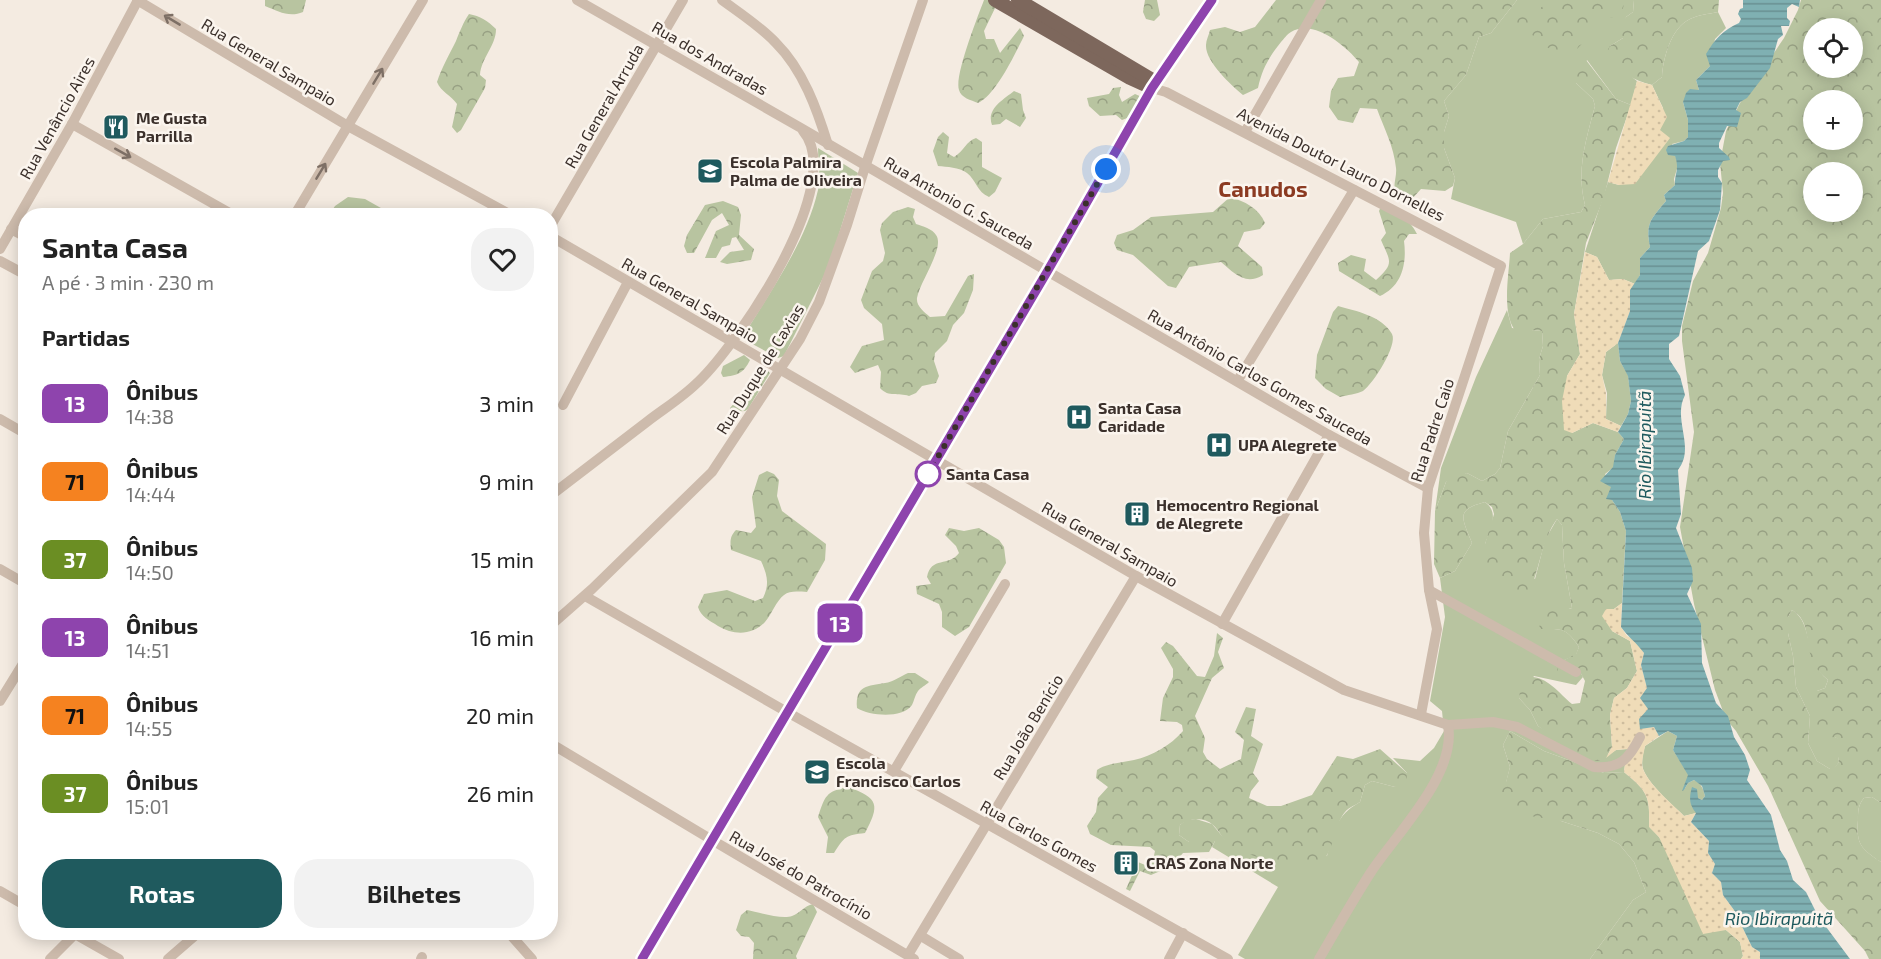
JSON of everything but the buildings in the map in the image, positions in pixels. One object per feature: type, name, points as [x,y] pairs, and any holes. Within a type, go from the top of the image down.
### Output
[{"type":"main road","name":"Avenida Doutor Lauro Dornelles","points":[[995,0],[1130,78],[1158,87]]},
{"type":"main road","name":"Avenida Doutor Lauro Dornelles","points":[[1018,0],[1158,87]]},
{"type":"street","name":"Rua Venâncio Aires","points":[[23,208],[72,124],[137,0]]},
{"type":"street","name":"Rua General Sampaio","points":[[137,0],[348,126],[498,208]]},
{"type":"street","points":[[299,208],[423,0]]},
{"type":"street","name":"Rua dos Andradas","points":[[577,0],[828,145]]},
{"type":"street","name":"Rua General Arruda","points":[[558,213],[683,0]]},
{"type":"street","points":[[722,0],[759,27],[778,45],[793,64],[819,115],[828,145]]},
{"type":"street","name":"Rua Duque de Caxias","points":[[558,619],[585,596],[711,472],[800,339],[819,302],[847,225],[865,166],[923,0]]},
{"type":"street","points":[[642,959],[1047,272],[1212,0]]},
{"type":"street","points":[[1245,132],[1322,0]]},
{"type":"street","name":"Avenida Doutor Lauro Dornelles","points":[[1158,87],[1501,266]]},
{"type":"street","points":[[72,124],[221,208]]},
{"type":"street","points":[[558,490],[697,383],[719,360],[756,306],[793,242],[808,202],[814,177],[813,161],[811,143],[801,128]]},
{"type":"street","name":"Rua Antonio G. Sauceda","points":[[828,145],[1047,272]]},
{"type":"street","points":[[1238,380],[1354,190]]},
{"type":"street","name":"Rua Venâncio Aires","points":[[0,249],[18,217]]},
{"type":"street","points":[[11,229],[18,233]]},
{"type":"street","name":"Rua General Sampaio","points":[[558,241],[1136,576],[1344,690],[1421,714],[1448,725],[1493,722],[1517,727],[1594,767],[1608,768],[1620,764],[1634,749],[1640,737]]},
{"type":"street","points":[[0,261],[18,271]]},
{"type":"street","name":"Rua Padre Caio","points":[[1421,714],[1437,629],[1429,590],[1424,533],[1428,488],[1501,266]]},
{"type":"street","name":"Rua Antônio Carlos Gomes Sauceda","points":[[1047,272],[1238,380],[1329,435],[1428,488]]},
{"type":"street","points":[[563,405],[628,282]]},
{"type":"street","points":[[0,419],[18,429]]},
{"type":"street","points":[[1222,624],[1329,435]]},
{"type":"street","points":[[0,569],[18,579]]},
{"type":"street","name":"Rua João Benício","points":[[911,957],[987,824],[1136,576]]},
{"type":"street","points":[[894,771],[1005,584]]},
{"type":"street","points":[[1429,590],[1576,672]]},
{"type":"street","name":"Rua Carlos Gomes","points":[[585,596],[1228,959]]},
{"type":"street","points":[[0,701],[18,672]]},
{"type":"street","points":[[1319,959],[1371,872],[1431,788],[1446,756],[1450,737],[1448,725]]},
{"type":"street","name":"Rua José do Patrocínio","points":[[558,747],[911,957]]},
{"type":"street","points":[[0,891],[18,901]]},
{"type":"street","points":[[1169,959],[1183,933]]},
{"type":"street","points":[[921,936],[959,959]]},
{"type":"street","points":[[50,959],[68,940]]},
{"type":"street","points":[[87,940],[118,959]]},
{"type":"street","points":[[168,959],[190,940]]},
{"type":"street","points":[[515,940],[531,959]]},
{"type":"green space","points":[[265,0],[306,0],[303,12],[293,14],[265,6]]},
{"type":"green space","points":[[984,0],[996,0],[997,4],[984,31],[986,39],[994,39],[1000,53],[1020,28],[1024,36],[992,92],[978,103],[962,95],[958,83],[967,46]]},
{"type":"green space","points":[[1145,0],[1157,0],[1160,15],[1154,21],[1146,19],[1143,12]]},
{"type":"green space","points":[[1276,0],[1517,0],[1491,33],[1479,37],[1466,75],[1444,101],[1449,116],[1444,132],[1444,148],[1455,178],[1453,186],[1445,191],[1421,189],[1410,201],[1398,196],[1395,192],[1395,160],[1377,109],[1360,108],[1353,123],[1338,120],[1329,107],[1331,91],[1338,78],[1354,76],[1359,62],[1338,42],[1319,31],[1300,29],[1288,34],[1266,64],[1258,88],[1243,95],[1226,79],[1214,65],[1207,51],[1206,43],[1210,30],[1225,27],[1240,32],[1255,27]]},
{"type":"green space","points":[[1517,0],[1634,0],[1633,12],[1626,17],[1623,38],[1610,46],[1628,74],[1637,81],[1631,105],[1616,99],[1587,60],[1576,83],[1593,99],[1595,106],[1582,167],[1582,192],[1585,205],[1581,212],[1543,219],[1523,244],[1516,222],[1451,199],[1455,178],[1444,148],[1444,132],[1449,116],[1444,101],[1466,75],[1479,37],[1491,33]]},
{"type":"green space","points":[[1555,0],[1625,0],[1621,16],[1606,18],[1577,49],[1561,53],[1546,47],[1535,36],[1512,29],[1516,14],[1538,9]]},
{"type":"green space","points":[[1634,0],[1719,0],[1718,12],[1693,18],[1683,23],[1678,29],[1666,53],[1662,77],[1652,85],[1625,74],[1604,56],[1610,46],[1623,38],[1620,27],[1626,17],[1633,12]]},
{"type":"green space","points":[[1801,0],[1881,0],[1881,803],[1872,797],[1864,798],[1859,808],[1858,835],[1864,849],[1881,862],[1881,959],[1869,959],[1865,951],[1820,901],[1768,786],[1736,731],[1726,719],[1715,690],[1694,604],[1680,527],[1694,432],[1682,326],[1693,281],[1708,253],[1721,208],[1723,193],[1720,163],[1726,131],[1740,103],[1784,38]],"holes":[[[1792,610],[1802,620],[1805,627],[1813,662],[1828,680],[1825,688],[1817,691],[1812,697],[1815,730],[1820,738],[1835,737],[1839,740],[1837,751],[1839,762],[1834,768],[1830,769],[1817,761],[1808,743],[1810,716],[1796,687],[1788,633],[1788,617]]]},
{"type":"green space","points":[[1718,12],[1726,28],[1715,39],[1710,66],[1696,80],[1699,90],[1683,102],[1688,120],[1688,137],[1684,141],[1672,144],[1678,165],[1674,179],[1675,185],[1664,195],[1666,201],[1656,212],[1649,227],[1650,247],[1640,258],[1640,275],[1635,284],[1623,279],[1609,280],[1597,257],[1585,252],[1608,182],[1619,185],[1660,130],[1663,108],[1652,85],[1662,77],[1666,53],[1673,36],[1683,23],[1690,19]]},
{"type":"green space","points":[[469,14],[484,19],[496,29],[494,41],[481,69],[480,75],[486,80],[485,88],[461,130],[457,133],[452,127],[457,104],[437,82]]},
{"type":"green space","points":[[1586,60],[1616,99],[1631,105],[1616,148],[1604,197],[1586,243],[1574,314],[1580,354],[1567,376],[1572,433],[1593,423],[1618,432],[1624,439],[1615,455],[1614,467],[1605,474],[1611,487],[1612,500],[1620,512],[1626,531],[1622,603],[1614,609],[1612,631],[1630,641],[1637,671],[1627,688],[1614,698],[1610,715],[1612,747],[1606,758],[1598,761],[1583,759],[1538,726],[1530,710],[1519,698],[1521,684],[1526,677],[1533,677],[1551,685],[1572,704],[1580,703],[1585,681],[1578,668],[1569,668],[1564,675],[1557,674],[1557,666],[1576,654],[1579,647],[1562,630],[1539,629],[1541,622],[1551,610],[1572,608],[1564,563],[1562,525],[1557,519],[1544,546],[1528,595],[1512,592],[1491,582],[1486,566],[1485,544],[1494,514],[1492,507],[1485,502],[1465,512],[1464,521],[1472,543],[1455,571],[1440,578],[1434,564],[1435,511],[1446,482],[1452,476],[1467,473],[1482,481],[1495,474],[1500,468],[1508,431],[1540,375],[1542,331],[1531,330],[1519,334],[1509,319],[1507,296],[1510,253],[1523,244],[1543,219],[1581,212],[1585,205],[1582,192],[1582,167],[1595,106],[1593,99],[1576,83],[1572,68]]},
{"type":"green space","points":[[1121,87],[1119,95],[1122,102],[1135,94],[1142,97],[1130,117],[1122,120],[1116,115],[1100,116],[1089,106],[1087,98],[1109,94],[1113,88]]},
{"type":"green space","points":[[1014,91],[1021,94],[1026,118],[1020,127],[1006,119],[1000,124],[992,125],[993,110]]},
{"type":"green space","points":[[943,132],[949,137],[947,153],[954,157],[973,139],[976,138],[982,142],[982,167],[1002,178],[995,192],[989,197],[964,171],[938,166],[933,151],[938,137]]},
{"type":"green space","points":[[818,148],[858,173],[829,266],[784,356],[778,358],[745,340],[744,335],[787,265],[805,228],[819,185]]},
{"type":"green space","points":[[348,197],[365,199],[381,208],[334,208]]},
{"type":"green space","points":[[1230,197],[1250,206],[1259,213],[1265,223],[1260,229],[1244,232],[1238,246],[1262,267],[1263,275],[1257,278],[1240,277],[1221,262],[1189,267],[1176,288],[1168,286],[1133,255],[1117,250],[1114,243],[1117,235],[1133,230],[1151,217],[1213,212]]},
{"type":"green space","points":[[723,201],[738,207],[741,215],[739,235],[754,249],[751,260],[727,264],[720,262],[730,252],[744,250],[736,237],[732,238],[730,245],[722,247],[716,258],[705,258],[716,231],[729,225],[722,213],[712,220],[694,253],[687,253],[684,246],[687,235],[705,205]]},
{"type":"green space","points":[[1382,204],[1407,220],[1417,234],[1409,234],[1404,241],[1404,266],[1398,280],[1380,296],[1339,271],[1338,263],[1351,255],[1366,259],[1364,271],[1376,280],[1386,270],[1389,262],[1381,240],[1386,233],[1379,211]]},
{"type":"green space","points":[[908,207],[915,209],[913,217],[916,224],[932,231],[938,240],[935,255],[917,298],[923,311],[930,317],[945,316],[968,276],[974,274],[973,290],[964,313],[953,325],[947,341],[935,353],[934,361],[939,376],[936,383],[922,386],[916,393],[909,396],[890,394],[880,388],[881,372],[878,365],[855,373],[850,367],[862,346],[884,340],[882,324],[864,308],[861,300],[872,271],[883,261],[885,253],[880,230],[882,223],[893,212]]},
{"type":"green space","points":[[1338,306],[1360,312],[1382,323],[1388,328],[1393,339],[1384,364],[1367,387],[1361,392],[1340,397],[1326,389],[1315,378],[1317,355],[1333,312]]},
{"type":"green space","points":[[1507,310],[1512,328],[1542,331],[1540,375],[1508,431],[1500,468],[1495,474],[1482,481],[1467,473],[1446,482],[1435,511],[1441,468],[1476,377]]},
{"type":"green space","points":[[1618,343],[1620,361],[1628,375],[1631,401],[1628,414],[1621,426],[1606,419],[1607,393],[1602,375],[1606,352]]},
{"type":"green space","points":[[744,355],[750,360],[745,368],[736,374],[723,377],[721,373],[723,366]]},
{"type":"green space","points":[[765,368],[770,373],[748,409],[730,412],[730,408],[753,382],[761,369]]},
{"type":"green space","points":[[767,471],[779,480],[777,496],[782,511],[826,544],[825,560],[807,592],[786,593],[760,627],[742,633],[730,631],[706,618],[698,607],[704,594],[727,590],[755,601],[763,598],[767,579],[761,561],[731,550],[731,541],[736,530],[751,533],[756,527],[752,497],[759,475]]},
{"type":"green space","points":[[1485,502],[1490,506],[1493,516],[1485,544],[1535,579],[1545,540],[1557,519],[1562,525],[1564,563],[1572,608],[1565,610],[1539,629],[1563,630],[1570,636],[1579,647],[1576,655],[1562,661],[1569,668],[1578,668],[1583,677],[1576,685],[1534,676],[1519,698],[1530,710],[1538,726],[1598,761],[1616,750],[1627,749],[1624,772],[1604,773],[1544,751],[1510,731],[1503,745],[1510,767],[1506,783],[1561,821],[1598,833],[1619,844],[1634,862],[1646,892],[1633,900],[1590,959],[1245,959],[1238,955],[1278,887],[1212,847],[1215,841],[1189,842],[1179,835],[1180,825],[1186,820],[1196,819],[1212,824],[1227,842],[1265,860],[1327,856],[1337,824],[1345,813],[1360,802],[1365,785],[1372,781],[1395,787],[1407,773],[1393,758],[1420,761],[1434,748],[1444,731],[1442,711],[1430,701],[1445,617],[1440,578],[1455,571],[1472,543],[1464,521],[1465,512]]},
{"type":"green space","points":[[949,528],[964,531],[979,528],[999,540],[1004,547],[1006,563],[969,627],[955,636],[942,627],[942,612],[939,604],[917,594],[916,586],[931,584],[927,577],[932,566],[950,560],[959,553],[956,546],[945,535]]},
{"type":"green space","points":[[1792,610],[1804,624],[1815,662],[1820,672],[1828,680],[1825,688],[1817,691],[1835,737],[1839,739],[1839,762],[1834,769],[1817,761],[1808,743],[1810,716],[1796,687],[1788,633],[1788,617]]},
{"type":"green space","points":[[1217,633],[1223,638],[1218,652],[1224,668],[1212,678],[1195,716],[1205,738],[1203,752],[1207,759],[1220,769],[1241,759],[1244,740],[1235,732],[1246,707],[1256,709],[1251,736],[1263,744],[1253,773],[1259,781],[1251,791],[1249,798],[1267,806],[1281,806],[1312,795],[1337,756],[1353,759],[1380,749],[1407,773],[1406,785],[1395,787],[1372,781],[1365,785],[1360,802],[1341,817],[1324,860],[1310,865],[1285,864],[1246,853],[1227,843],[1209,822],[1196,819],[1188,821],[1180,825],[1179,835],[1189,842],[1205,833],[1215,841],[1209,852],[1183,853],[1172,866],[1151,875],[1140,871],[1130,891],[1126,889],[1138,862],[1145,865],[1153,860],[1155,851],[1150,847],[1111,845],[1090,834],[1087,826],[1096,812],[1098,798],[1108,787],[1096,778],[1097,770],[1154,753],[1173,741],[1183,731],[1182,725],[1177,722],[1160,721],[1163,698],[1173,677],[1173,669],[1161,648],[1166,642],[1173,646],[1197,676],[1205,677],[1214,656]]},
{"type":"green space","points":[[908,673],[915,673],[929,682],[918,691],[912,705],[907,709],[886,715],[870,713],[857,708],[858,695],[864,688],[891,681]]},
{"type":"green space","points":[[1510,731],[1544,751],[1604,773],[1624,772],[1638,785],[1648,801],[1649,826],[1726,930],[1740,942],[1743,956],[1741,959],[1590,959],[1633,900],[1646,892],[1634,862],[1619,844],[1598,833],[1561,821],[1512,813],[1502,801],[1499,786],[1506,782],[1510,767],[1503,745]]},
{"type":"green space","points":[[1668,731],[1677,736],[1673,750],[1689,775],[1684,790],[1688,783],[1694,780],[1700,784],[1705,796],[1702,800],[1698,798],[1696,813],[1684,816],[1654,787],[1643,769],[1645,746]]},
{"type":"green space","points":[[848,787],[871,799],[874,804],[873,816],[865,833],[849,836],[843,840],[834,853],[826,853],[828,837],[818,817],[827,796],[835,790]]},
{"type":"green space","points":[[1872,797],[1881,803],[1881,862],[1864,849],[1858,835],[1859,806],[1864,798]]},
{"type":"green space","points":[[813,904],[817,912],[796,956],[797,959],[753,959],[754,943],[749,937],[741,936],[736,930],[741,915],[747,910],[788,917]]},
{"type":"sand","points":[[1637,81],[1652,85],[1667,117],[1660,130],[1670,138],[1635,184],[1619,185],[1608,182]]},
{"type":"sand","points":[[1585,252],[1597,257],[1609,280],[1623,279],[1635,284],[1630,290],[1630,311],[1618,343],[1606,352],[1602,375],[1606,393],[1606,419],[1621,426],[1618,432],[1593,423],[1572,433],[1564,430],[1562,401],[1567,376],[1580,354],[1574,314]]},
{"type":"sand","points":[[1622,603],[1621,627],[1627,636],[1635,640],[1644,653],[1641,665],[1647,688],[1648,709],[1640,728],[1654,727],[1659,736],[1645,746],[1642,763],[1644,771],[1658,790],[1684,816],[1696,813],[1691,822],[1709,841],[1708,853],[1715,864],[1712,873],[1721,882],[1723,895],[1734,910],[1752,947],[1760,952],[1760,959],[1741,959],[1743,956],[1740,942],[1726,930],[1703,934],[1659,837],[1649,827],[1646,795],[1624,772],[1627,749],[1616,750],[1606,758],[1612,747],[1610,715],[1614,698],[1627,688],[1637,671],[1630,641],[1612,631],[1602,616],[1606,609],[1614,609]]},
{"type":"water","name":"Rio Ibirapuitã","points":[[1743,0],[1800,0],[1799,7],[1792,4],[1787,8],[1789,26],[1781,26],[1783,35],[1778,39],[1770,68],[1747,98],[1740,102],[1736,110],[1741,113],[1737,127],[1727,126],[1719,143],[1719,148],[1730,160],[1723,161],[1718,170],[1718,177],[1722,183],[1720,210],[1709,241],[1698,251],[1679,336],[1669,344],[1669,359],[1680,376],[1685,395],[1681,414],[1685,452],[1678,470],[1681,514],[1676,528],[1692,568],[1693,581],[1687,594],[1701,624],[1702,663],[1716,703],[1728,716],[1734,737],[1745,755],[1750,770],[1747,780],[1771,815],[1780,850],[1787,861],[1793,880],[1806,892],[1818,916],[1850,959],[1760,959],[1760,952],[1752,947],[1734,910],[1723,895],[1721,882],[1712,873],[1715,864],[1708,853],[1709,841],[1691,822],[1696,813],[1690,801],[1692,787],[1697,789],[1698,798],[1702,800],[1705,796],[1702,786],[1694,780],[1688,783],[1682,791],[1688,775],[1673,750],[1677,736],[1668,731],[1659,736],[1654,727],[1640,729],[1639,719],[1648,709],[1640,698],[1647,688],[1641,665],[1644,653],[1621,627],[1626,531],[1620,512],[1612,500],[1606,499],[1611,487],[1600,481],[1613,467],[1615,455],[1624,439],[1618,432],[1628,414],[1631,401],[1628,376],[1620,361],[1618,343],[1630,311],[1630,290],[1640,275],[1640,258],[1650,247],[1648,232],[1650,222],[1666,201],[1664,195],[1675,185],[1677,168],[1675,156],[1668,155],[1666,150],[1668,146],[1684,141],[1688,137],[1688,120],[1683,102],[1686,93],[1690,89],[1699,90],[1696,80],[1710,66],[1706,54],[1720,36],[1739,23],[1741,19],[1738,14],[1743,8]]},
{"type":"bus line","name":"13","points":[[642,959],[1047,272],[1152,88],[1212,0]]},
{"type":"place","name":"Me Gusta Parrilla","points":[[116,127]]},
{"type":"place","name":"Escola Palmira Palma de Oliveira","points":[[710,171]]},
{"type":"place","name":"Santa Casa Caridade","points":[[1079,417]]},
{"type":"place","name":"UPA Alegrete","points":[[1219,445]]},
{"type":"place","name":"Santa Casa","points":[[928,474]]},
{"type":"place","name":"Hemocentro Regional de Alegrete","points":[[1137,514]]},
{"type":"place","name":"Escola Francisco Carlos","points":[[817,772]]},
{"type":"place","name":"CRAS Zona Norte","points":[[1126,863]]},
{"type":"district","name":"Canudos","points":[[1263,189]]},
{"type":"route","points":[[928,474],[1106,169]]}]
